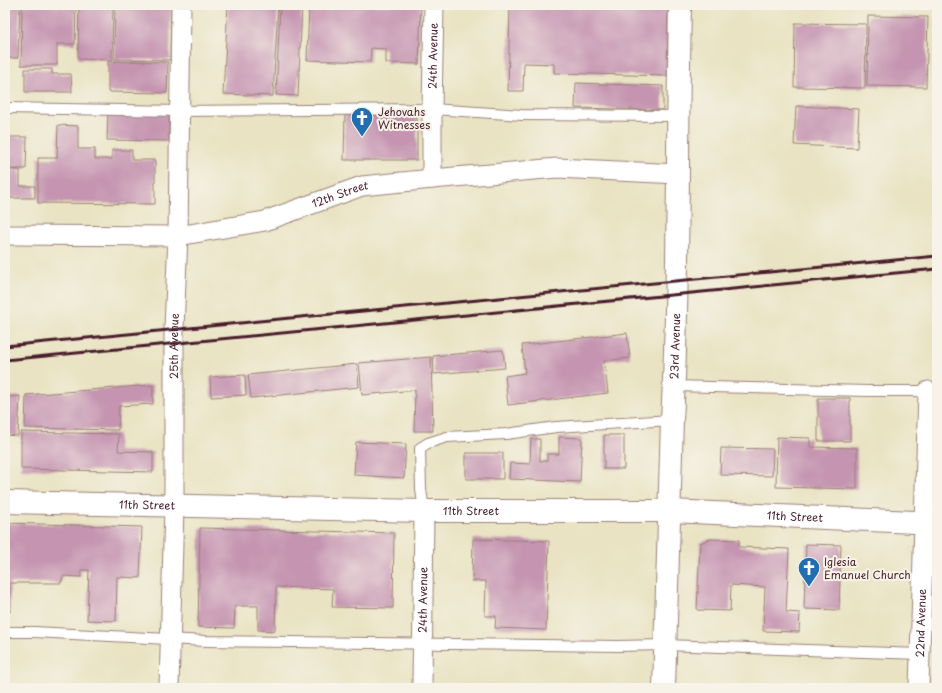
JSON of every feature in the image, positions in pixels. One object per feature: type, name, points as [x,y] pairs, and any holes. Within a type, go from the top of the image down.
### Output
[{"type":"street","name":"25th Avenue","points":[[169,688],[174,507],[174,329],[178,236],[181,5]]},
{"type":"street","name":"24th Avenue","points":[[432,179],[434,5]]},
{"type":"street","name":"23rd Avenue","points":[[664,688],[678,280],[680,5]]},
{"type":"street","name":"12th Street","points":[[5,236],[178,236],[265,222],[362,186],[432,179],[557,168],[678,174]]},
{"type":"street","name":"22nd Avenue","points":[[919,688],[920,654],[930,522],[932,391]]},
{"type":"street","name":"11th Street","points":[[5,502],[174,507],[424,511],[670,511],[930,522]]},
{"type":"street","name":"24th Avenue","points":[[422,688],[424,511]]},
{"type":"lane","points":[[5,108],[180,111],[432,109],[522,115],[678,116]]},
{"type":"lane","points":[[674,386],[867,391],[932,391]]},
{"type":"lane","points":[[424,511],[421,489],[420,448],[428,442],[447,437],[506,434],[556,427],[672,420]]},
{"type":"lane","points":[[5,632],[34,632],[206,642],[618,646],[666,645],[920,654]]},
{"type":"building","points":[[5,5],[20,5],[18,58],[5,58]]},
{"type":"building","points":[[22,5],[76,5],[75,44],[57,44],[57,65],[21,65]]},
{"type":"building","points":[[79,5],[113,5],[112,60],[78,59]]},
{"type":"building","points":[[115,5],[171,5],[170,60],[114,59]]},
{"type":"building","points":[[228,5],[278,5],[273,96],[223,94]]},
{"type":"building","points":[[280,5],[302,5],[298,96],[276,95]]},
{"type":"building","points":[[309,5],[421,5],[419,64],[386,63],[386,49],[371,48],[370,62],[307,60]]},
{"type":"building","points":[[510,5],[668,8],[667,76],[554,73],[554,64],[524,63],[523,91],[508,91]]},
{"type":"building","points":[[868,16],[928,17],[926,87],[867,86]]},
{"type":"building","points":[[795,23],[866,24],[865,88],[794,87]]},
{"type":"building","points":[[108,61],[168,62],[167,93],[108,92]]},
{"type":"building","points":[[25,69],[52,69],[52,74],[71,74],[72,92],[25,92]]},
{"type":"building","points":[[576,83],[663,86],[663,110],[575,108]]},
{"type":"building","points":[[796,106],[859,109],[857,148],[794,145]]},
{"type":"building","points":[[108,110],[169,111],[169,141],[107,140]]},
{"type":"building","points":[[345,112],[417,112],[417,160],[344,160]]},
{"type":"building","points":[[58,125],[78,126],[78,149],[95,149],[95,159],[112,159],[112,150],[132,150],[132,160],[155,160],[155,204],[38,203],[38,158],[57,158]]},
{"type":"building","points":[[5,137],[27,137],[26,169],[5,169]]},
{"type":"building","points":[[5,170],[20,170],[20,186],[35,186],[35,198],[5,198]]},
{"type":"building","points":[[627,333],[630,358],[604,361],[608,393],[508,405],[505,376],[525,373],[522,345]]},
{"type":"building","points":[[503,350],[505,368],[434,374],[433,356]]},
{"type":"building","points":[[431,357],[433,431],[414,431],[415,390],[362,395],[359,363]]},
{"type":"building","points":[[357,364],[359,387],[251,398],[248,375]]},
{"type":"building","points":[[245,375],[246,395],[211,397],[210,377]]},
{"type":"building","points":[[153,385],[153,404],[119,406],[118,430],[25,428],[26,395]]},
{"type":"building","points":[[20,396],[18,436],[5,435],[5,397]]},
{"type":"building","points":[[818,398],[850,398],[850,441],[818,441]]},
{"type":"building","points":[[21,432],[119,434],[118,451],[153,452],[153,472],[21,469]]},
{"type":"building","points":[[604,435],[624,435],[624,469],[604,469]]},
{"type":"building","points":[[559,437],[582,438],[580,482],[509,479],[510,463],[530,464],[531,439],[540,439],[540,461],[547,461],[547,454],[559,454]]},
{"type":"building","points":[[777,437],[810,438],[810,447],[857,448],[857,489],[776,487]]},
{"type":"building","points":[[356,442],[406,444],[404,478],[354,475]]},
{"type":"building","points":[[721,448],[773,449],[772,476],[720,475]]},
{"type":"building","points":[[466,453],[503,453],[503,479],[466,479]]},
{"type":"building","points":[[5,523],[142,527],[140,578],[117,577],[116,621],[87,620],[89,570],[81,570],[81,577],[63,576],[61,583],[10,583],[10,612],[5,612]]},
{"type":"building","points":[[200,528],[394,533],[393,608],[332,607],[333,589],[276,587],[275,631],[258,630],[258,606],[235,606],[234,628],[198,627]]},
{"type":"building","points":[[473,539],[549,541],[546,630],[495,628],[496,616],[485,616],[486,581],[472,581]]},
{"type":"building","points":[[710,539],[739,540],[739,547],[789,549],[786,612],[800,613],[799,632],[763,631],[765,587],[731,585],[730,611],[697,610],[700,543]]},
{"type":"building","points":[[806,544],[841,545],[839,610],[804,609]]},
{"type":"railway","points":[[5,346],[937,256]]},
{"type":"railway","points":[[5,360],[937,269]]},
{"type":"place","name":"Jehovahs Witnesses","points":[[362,138]]},
{"type":"place","name":"Iglesia Emanuel Church","points":[[809,588]]}]
